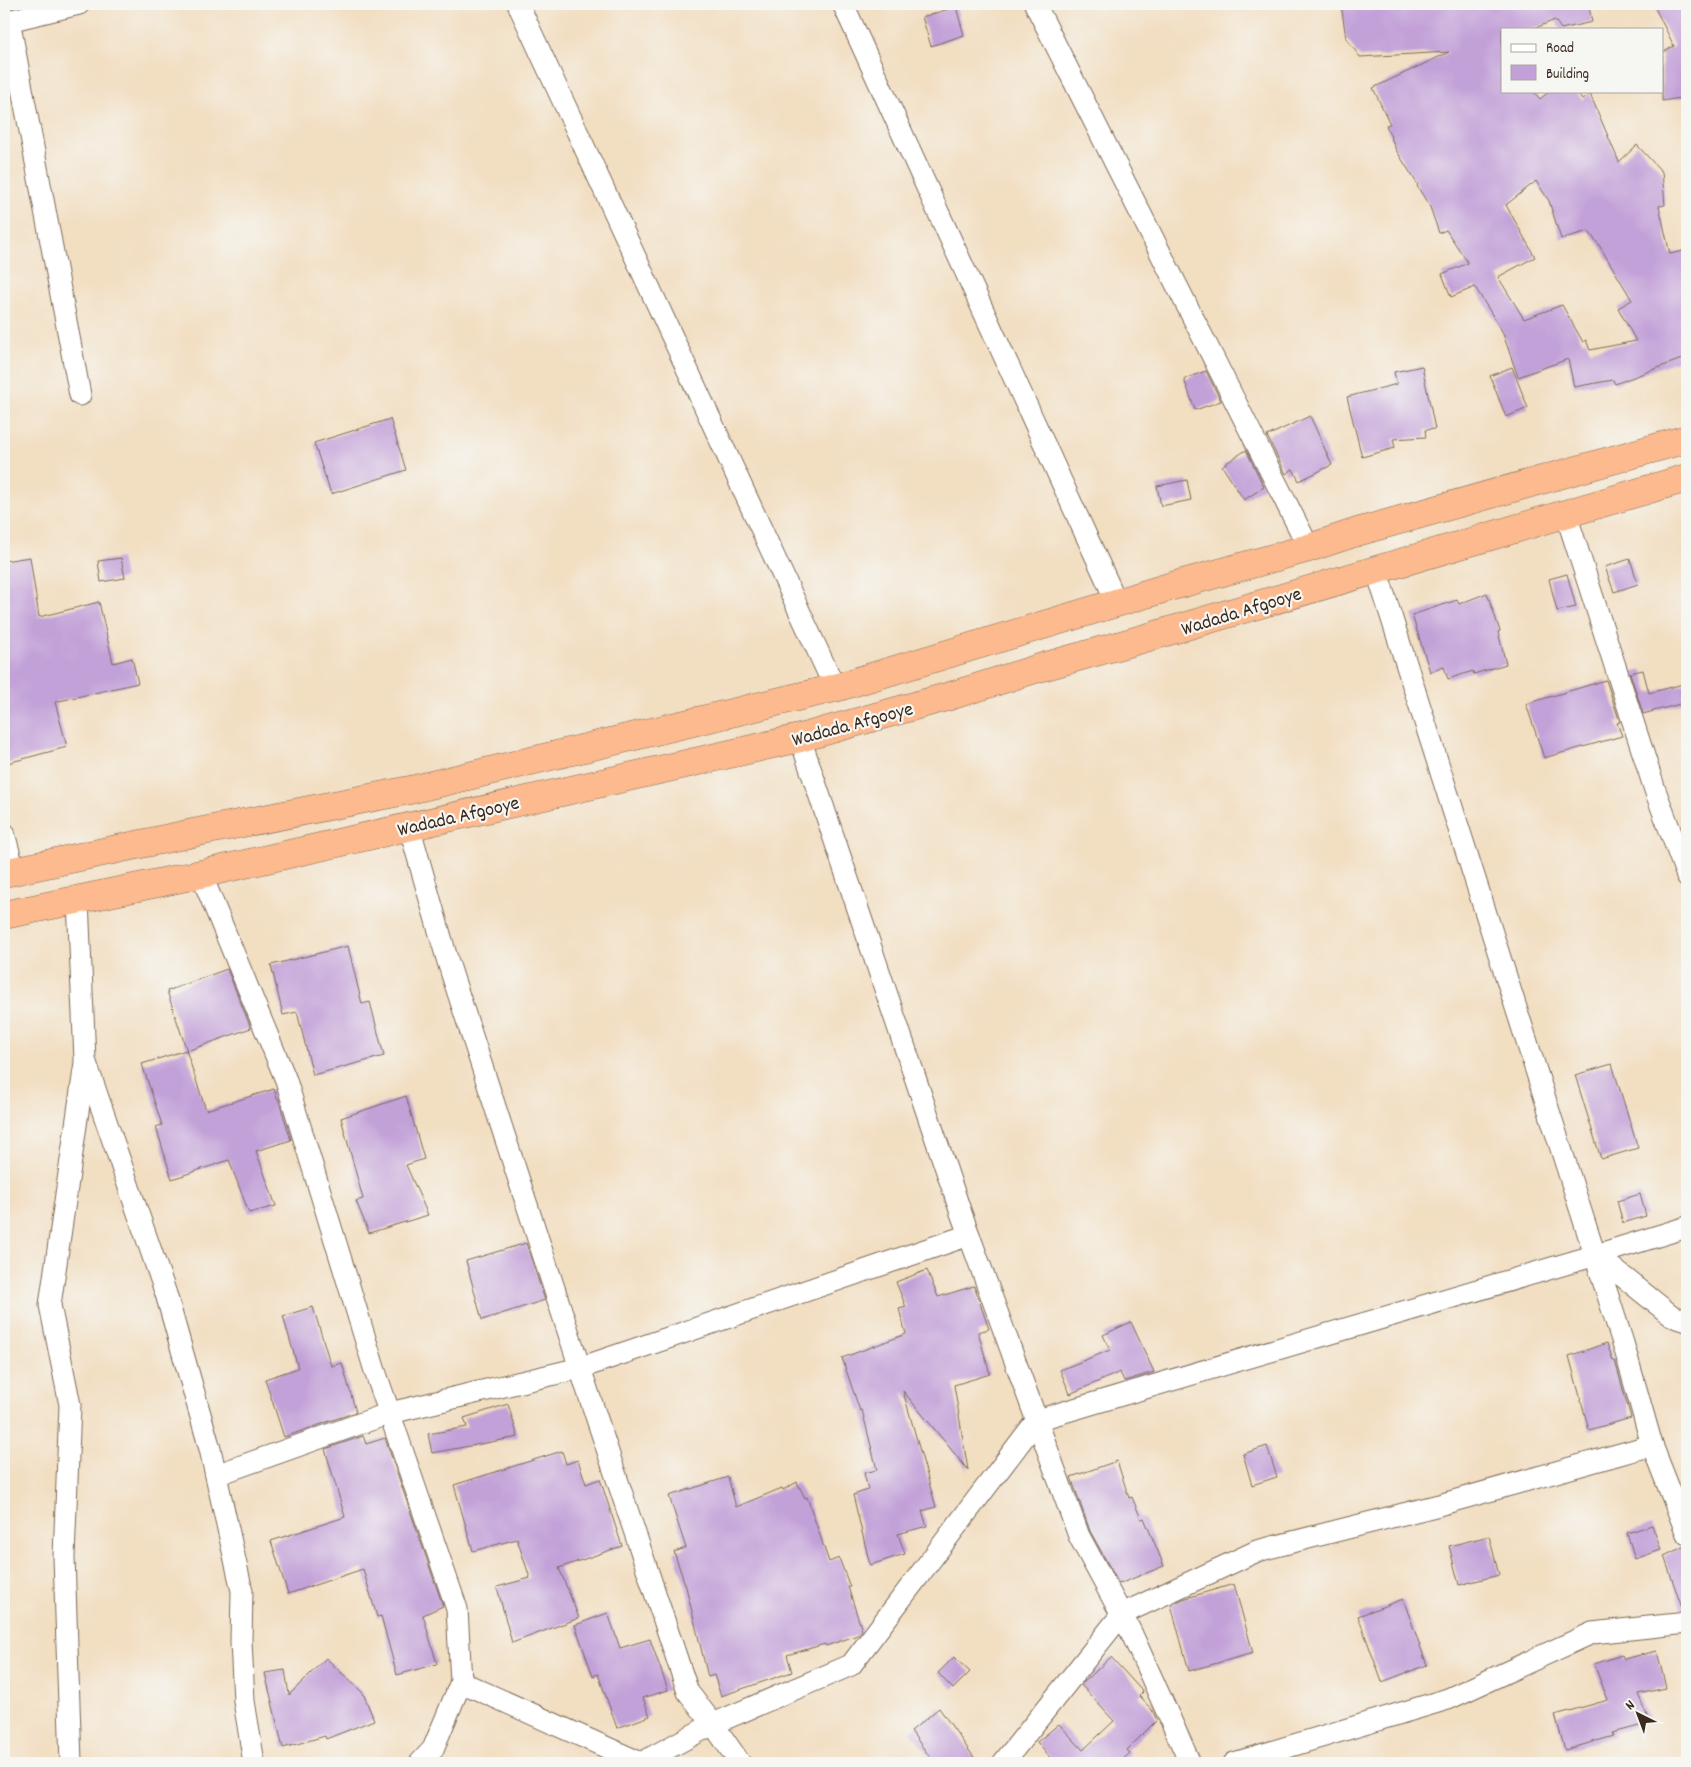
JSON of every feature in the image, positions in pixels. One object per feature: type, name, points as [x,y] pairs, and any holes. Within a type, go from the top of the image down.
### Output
[{"type":"highway","name":"Wadada Afgooye","points":[[9,872],[410,790],[835,688],[1357,532],[1687,439]]},
{"type":"highway","name":"Wadada Afgooye","points":[[4,915],[201,874],[800,738],[950,696],[1039,668],[1687,478]]},
{"type":"street","points":[[80,4],[7,21],[80,395]]},
{"type":"street","points":[[518,4],[835,688]]},
{"type":"street","points":[[843,4],[1117,603]]},
{"type":"street","points":[[1035,4],[1308,548]]},
{"type":"street","points":[[1566,514],[1655,790],[1687,876]]},
{"type":"street","points":[[1376,569],[1596,1255],[1652,1445],[1687,1534]]},
{"type":"street","points":[[800,738],[969,1235],[1079,1536],[1131,1632],[1190,1763]]},
{"type":"street","points":[[409,826],[448,962],[688,1692],[740,1763]]},
{"type":"street","points":[[4,833],[9,872]]},
{"type":"street","points":[[201,874],[286,1080],[375,1372],[458,1610],[461,1682],[433,1750],[420,1763]]},
{"type":"street","points":[[71,1763],[64,1557],[70,1406],[50,1306],[85,1060],[78,900]]},
{"type":"street","points":[[85,1060],[166,1294],[216,1475],[242,1591],[241,1641],[244,1701],[254,1763]]},
{"type":"street","points":[[461,1682],[641,1763],[713,1724],[851,1665],[1036,1420],[1596,1255],[1687,1226]]},
{"type":"street","points":[[216,1475],[390,1414],[580,1368],[969,1235]]},
{"type":"street","points":[[1596,1255],[1672,1316],[1687,1321]]},
{"type":"street","points":[[1003,1763],[1122,1614],[1257,1551],[1439,1505],[1652,1445]]},
{"type":"street","points":[[1234,1763],[1448,1699],[1592,1633],[1687,1623]]},
{"type":"building","points":[[1341,4],[1593,4],[1589,7],[1592,22],[1560,28],[1555,20],[1535,28],[1501,28],[1501,92],[1534,92],[1540,99],[1549,92],[1577,92],[1582,100],[1590,94],[1619,162],[1637,145],[1662,172],[1665,205],[1659,206],[1670,254],[1687,250],[1687,357],[1615,384],[1613,380],[1574,387],[1568,359],[1518,377],[1502,331],[1475,287],[1451,297],[1442,274],[1468,263],[1446,230],[1439,233],[1430,207],[1396,150],[1386,125],[1390,124],[1373,88],[1449,52],[1360,57],[1346,38]],"holes":[[[1536,181],[1549,201],[1561,239],[1588,231],[1599,245],[1632,300],[1618,308],[1636,341],[1590,350],[1586,340],[1583,342],[1562,305],[1524,319],[1498,277],[1535,257],[1506,205]]]},
{"type":"building","points":[[1653,4],[1687,4],[1687,97],[1662,101],[1662,92],[1664,92],[1664,52],[1674,46]]},
{"type":"building","points":[[956,7],[964,35],[931,46],[922,17]]},
{"type":"building","points":[[1422,366],[1435,429],[1425,430],[1426,437],[1393,439],[1395,448],[1362,457],[1347,397],[1397,384],[1394,372]]},
{"type":"building","points":[[1512,367],[1528,408],[1506,417],[1490,376]]},
{"type":"building","points":[[1206,371],[1221,401],[1195,410],[1184,379]]},
{"type":"building","points":[[1310,416],[1332,465],[1299,481],[1293,469],[1286,474],[1267,436]]},
{"type":"building","points":[[390,419],[406,470],[331,494],[314,443]]},
{"type":"building","points":[[1246,450],[1264,487],[1244,500],[1222,466]]},
{"type":"building","points":[[1187,480],[1191,500],[1161,506],[1157,486]]},
{"type":"building","points":[[30,557],[39,617],[99,602],[113,663],[132,658],[138,683],[55,702],[67,747],[4,764],[4,561]]},
{"type":"building","points":[[121,558],[125,578],[101,582],[98,561]]},
{"type":"building","points":[[1630,559],[1638,584],[1614,592],[1605,567]]},
{"type":"building","points":[[1567,574],[1576,607],[1557,611],[1549,579]]},
{"type":"building","points":[[1487,593],[1500,631],[1498,632],[1506,664],[1474,674],[1473,671],[1448,679],[1444,667],[1430,672],[1412,615],[1457,600],[1459,604]]},
{"type":"building","points":[[1643,670],[1649,693],[1687,683],[1687,702],[1643,714],[1630,673]]},
{"type":"building","points":[[1606,680],[1620,722],[1617,723],[1622,736],[1544,758],[1526,704]]},
{"type":"building","points":[[348,946],[362,1004],[370,1002],[384,1056],[313,1075],[297,1012],[283,1015],[271,965]]},
{"type":"building","points":[[227,969],[251,1028],[187,1051],[167,991]]},
{"type":"building","points":[[186,1050],[206,1110],[274,1089],[291,1140],[256,1151],[276,1206],[249,1213],[229,1160],[172,1179],[156,1127],[162,1125],[142,1064]]},
{"type":"building","points":[[1612,1064],[1638,1148],[1601,1159],[1575,1075]]},
{"type":"building","points":[[406,1096],[424,1159],[406,1165],[428,1215],[369,1233],[356,1201],[363,1199],[341,1118]]},
{"type":"building","points":[[1640,1194],[1646,1216],[1623,1223],[1617,1201]]},
{"type":"building","points":[[526,1243],[545,1300],[482,1320],[466,1261]]},
{"type":"building","points":[[927,1270],[938,1297],[974,1286],[989,1329],[978,1332],[990,1374],[954,1385],[968,1470],[903,1391],[936,1507],[922,1511],[927,1526],[898,1534],[905,1554],[870,1565],[853,1495],[868,1490],[864,1473],[877,1470],[862,1410],[860,1411],[842,1358],[906,1334],[899,1309],[906,1307],[896,1282]]},
{"type":"building","points":[[313,1307],[331,1366],[342,1363],[356,1412],[284,1437],[265,1379],[298,1368],[283,1316]]},
{"type":"building","points":[[1131,1322],[1154,1372],[1124,1381],[1120,1372],[1070,1394],[1060,1370],[1110,1350],[1103,1335]]},
{"type":"building","points":[[1607,1343],[1613,1361],[1615,1361],[1631,1418],[1589,1430],[1569,1356]]},
{"type":"building","points":[[508,1404],[518,1437],[432,1453],[428,1434],[467,1427],[464,1418]]},
{"type":"building","points":[[363,1436],[366,1444],[385,1438],[443,1606],[423,1615],[437,1664],[397,1675],[381,1616],[377,1617],[363,1569],[288,1594],[271,1541],[345,1517],[325,1449]]},
{"type":"building","points":[[1267,1446],[1277,1477],[1252,1485],[1243,1454]]},
{"type":"building","points":[[562,1451],[566,1464],[578,1460],[586,1484],[600,1479],[622,1546],[559,1568],[579,1618],[512,1643],[497,1587],[530,1578],[517,1539],[473,1551],[454,1485]]},
{"type":"building","points":[[1117,1461],[1129,1498],[1132,1497],[1141,1519],[1144,1518],[1164,1566],[1119,1584],[1090,1531],[1071,1477]]},
{"type":"building","points":[[728,1477],[736,1507],[782,1488],[783,1490],[797,1482],[805,1498],[807,1497],[829,1562],[839,1558],[850,1587],[848,1587],[862,1630],[858,1635],[826,1646],[825,1644],[787,1655],[792,1672],[721,1696],[714,1675],[708,1677],[686,1587],[674,1552],[686,1548],[669,1496]]},
{"type":"building","points":[[1652,1525],[1661,1550],[1635,1559],[1627,1533]]},
{"type":"building","points":[[1489,1536],[1499,1575],[1459,1585],[1449,1546]]},
{"type":"building","points":[[1687,1546],[1687,1611],[1683,1611],[1664,1556]]},
{"type":"building","points":[[1234,1584],[1253,1653],[1189,1671],[1171,1605],[1183,1599]]},
{"type":"building","points":[[1403,1599],[1427,1665],[1382,1682],[1358,1616]]},
{"type":"building","points":[[608,1613],[620,1648],[650,1639],[668,1690],[643,1698],[650,1716],[617,1728],[598,1674],[593,1676],[575,1625]]},
{"type":"building","points":[[1657,1651],[1666,1688],[1638,1694],[1650,1723],[1613,1733],[1614,1736],[1565,1750],[1555,1715],[1608,1700],[1594,1664],[1622,1655],[1624,1659]]},
{"type":"building","points":[[954,1657],[970,1672],[953,1689],[938,1673]]},
{"type":"building","points":[[1111,1657],[1143,1692],[1139,1696],[1152,1710],[1157,1720],[1127,1750],[1130,1753],[1119,1763],[1054,1763],[1037,1742],[1059,1724],[1083,1750],[1114,1721],[1081,1685]]},
{"type":"building","points":[[326,1658],[363,1693],[374,1720],[326,1739],[325,1736],[283,1748],[265,1673],[285,1670],[289,1695]]},
{"type":"building","points":[[939,1708],[978,1763],[934,1763],[911,1731]]}]
